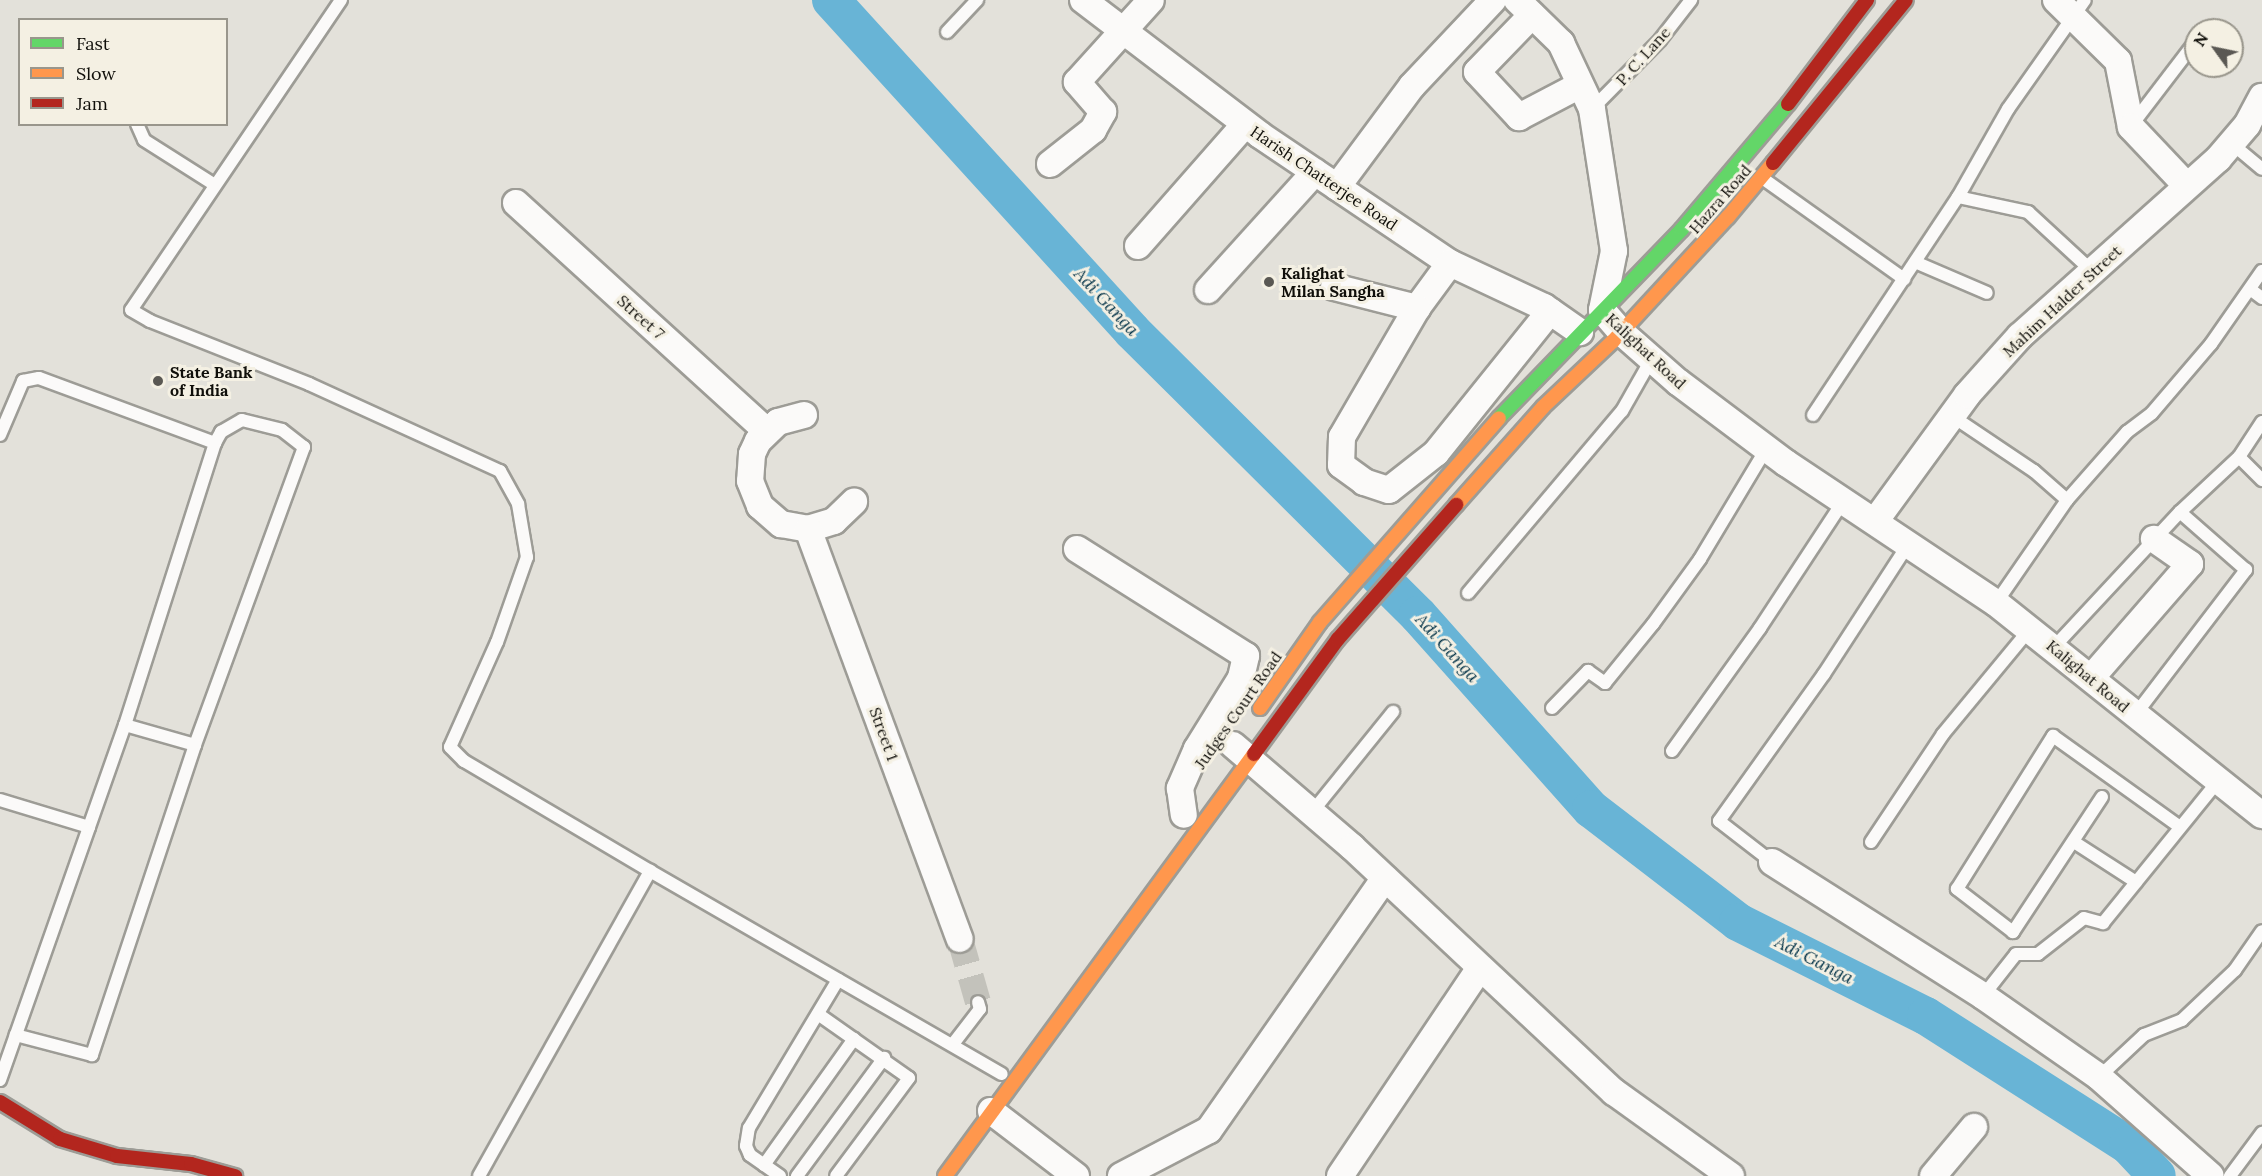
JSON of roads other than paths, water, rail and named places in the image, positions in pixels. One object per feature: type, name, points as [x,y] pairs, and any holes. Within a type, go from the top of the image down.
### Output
[{"type":"main road","name":"Hazra Road","points":[[1528,386],[1682,229],[1787,105],[1867,0]]},
{"type":"main road","name":"Hazra Road","points":[[1236,756],[1543,407],[1621,332],[1761,177],[1906,0]]},
{"type":"main road","name":"Judges Court Road","points":[[1253,717],[1320,622],[1528,386]]},
{"type":"main road","points":[[945,1176],[1236,756]]},
{"type":"main road","points":[[930,1176],[1029,1035]]},
{"type":"main road","points":[[0,1102],[60,1139],[117,1156],[191,1164],[235,1176]]},
{"type":"street","name":"Harish Chatterjee Road","points":[[1083,0],[1245,124],[1336,187],[1450,263],[1550,311],[1580,332]]},
{"type":"street","points":[[1050,164],[1093,129],[1103,112],[1077,82],[1151,0]]},
{"type":"street","points":[[1336,187],[1412,86],[1493,0]]},
{"type":"street","points":[[2072,6],[2118,61],[2131,126],[2187,186]]},
{"type":"street","points":[[1524,7],[1477,72],[1519,117],[1580,85]]},
{"type":"street","name":"Kalighat Road","points":[[1524,7],[1562,43],[1592,109],[1614,251],[1602,310],[1621,332],[1651,360],[1766,449],[1910,543],[1996,603],[2054,647],[2217,782],[2262,815]]},
{"type":"street","name":"Mahim Halder Street","points":[[1875,520],[1952,416],[2020,336],[2187,186],[2231,143],[2247,126],[2262,97]]},
{"type":"street","points":[[1138,246],[1245,124]]},
{"type":"street","points":[[1208,290],[1315,172]]},
{"type":"street","name":"Street 7","points":[[516,203],[767,431]]},
{"type":"street","points":[[1450,263],[1417,308],[1342,437],[1341,465],[1364,482],[1389,490],[1436,453],[1550,311]]},
{"type":"street","points":[[1334,287],[1417,308]]},
{"type":"street","points":[[804,415],[778,422],[767,431],[752,454],[750,481],[753,494],[770,516],[781,524],[808,529],[834,521],[854,502]]},
{"type":"street","name":"Street 1","points":[[808,529],[960,939]]},
{"type":"street","points":[[2091,678],[2190,564],[2154,539]]},
{"type":"street","points":[[1077,549],[1246,657],[1241,678],[1197,748],[1180,788],[1186,812]]},
{"type":"street","points":[[1236,756],[1312,812],[1386,878],[1614,1092],[1731,1176]]},
{"type":"street","points":[[1772,862],[1983,996],[2099,1077],[2211,1176]]},
{"type":"street","points":[[1121,1176],[1209,1130],[1386,878]]},
{"type":"street","points":[[1340,1176],[1480,968]]},
{"type":"street","points":[[991,1111],[1076,1176]]},
{"type":"street","points":[[1933,1176],[1974,1127]]},
{"type":"lane","points":[[341,0],[131,310],[150,321],[309,384],[500,471],[518,504],[527,557],[497,642],[450,747],[464,761],[1002,1074]]},
{"type":"lane","points":[[947,32],[977,0]]},
{"type":"lane","name":"P. C. Lane","points":[[1592,109],[1660,40],[1691,0]]},
{"type":"lane","points":[[1814,415],[1958,197],[2008,109],[2072,6]]},
{"type":"lane","points":[[2131,126],[2184,57]]},
{"type":"lane","points":[[138,126],[144,140],[215,185]]},
{"type":"lane","points":[[2231,143],[2262,169]]},
{"type":"lane","points":[[1761,177],[1904,279]]},
{"type":"lane","points":[[1958,197],[2028,212],[2092,271]]},
{"type":"lane","points":[[1915,262],[1986,293]]},
{"type":"lane","points":[[1996,603],[2067,500],[2127,432],[2152,413],[2211,344],[2262,271]]},
{"type":"lane","points":[[2250,289],[2262,298]]},
{"type":"lane","points":[[1468,593],[1622,411],[1651,360]]},
{"type":"lane","points":[[0,435],[23,381],[39,378],[215,443]]},
{"type":"lane","points":[[1952,416],[2034,471],[2067,500]]},
{"type":"lane","points":[[0,1080],[125,725],[215,443],[221,432],[242,420],[282,430],[304,447],[195,745],[92,1055],[16,1035]]},
{"type":"lane","points":[[2054,647],[2180,512],[2239,457],[2262,422]]},
{"type":"lane","points":[[1552,708],[1588,671],[1605,683],[1700,559],[1766,449]]},
{"type":"lane","points":[[2239,457],[2262,480]]},
{"type":"lane","points":[[1672,752],[1760,628],[1844,499]]},
{"type":"lane","points":[[2135,715],[2246,570],[2180,512]]},
{"type":"lane","points":[[1772,862],[1719,821],[1824,674],[1910,543]]},
{"type":"lane","points":[[1871,842],[1942,734],[2030,629]]},
{"type":"lane","points":[[1312,812],[1392,712]]},
{"type":"lane","points":[[125,725],[195,745]]},
{"type":"lane","points":[[2102,797],[2013,932],[1957,889],[2053,736],[2180,827]]},
{"type":"lane","points":[[1983,996],[2016,954],[2038,954],[2084,918],[2103,923],[2217,782]]},
{"type":"lane","points":[[0,801],[89,827]]},
{"type":"lane","points":[[2074,842],[2136,882]]},
{"type":"lane","points":[[479,1176],[650,871]]},
{"type":"lane","points":[[2099,1077],[2144,1035],[2182,1020],[2235,970],[2262,931]]},
{"type":"lane","points":[[780,1176],[750,1155],[746,1146],[749,1128],[838,980]]},
{"type":"lane","points":[[952,1044],[980,1009],[978,1002]]},
{"type":"lane","points":[[818,1014],[884,1058],[909,1078],[836,1176]]},
{"type":"lane","points":[[764,1165],[854,1039]]},
{"type":"lane","points":[[796,1176],[884,1058]]},
{"type":"lane","points":[[2230,1176],[2262,1133]]},
{"type":"waterway","name":"Adi Ganga","points":[[831,0],[1132,331],[1418,615],[1591,809],[1738,922],[1926,1016],[2128,1145],[2157,1176]]},
{"type":"tunnel","points":[[960,939],[978,1002]]},
{"type":"place","name":"Kalighat Milan Sangha","points":[[1269,282]]},
{"type":"place","name":"State Bank of India","points":[[158,381]]}]
